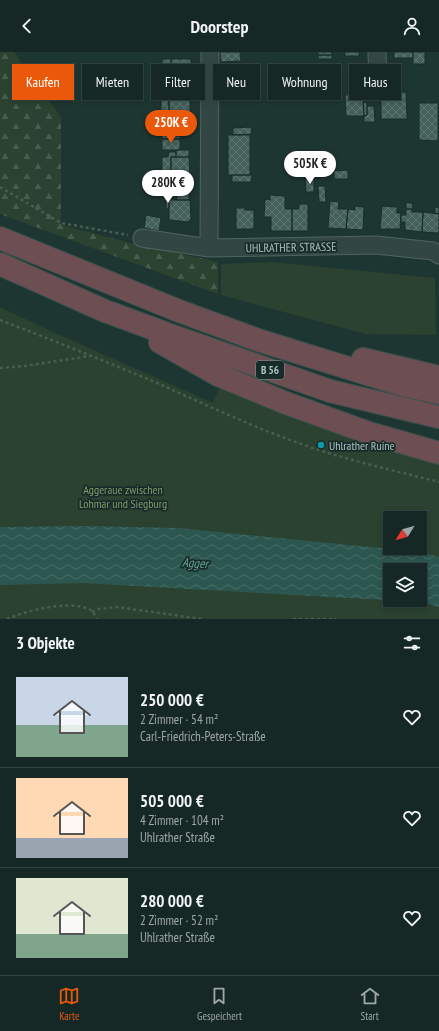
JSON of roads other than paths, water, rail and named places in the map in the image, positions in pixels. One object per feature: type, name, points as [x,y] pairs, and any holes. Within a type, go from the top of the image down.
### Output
[{"type":"highway","name":"B 56","points":[[0,238],[179,311],[261,340],[404,385],[439,393]]},
{"type":"highway","name":"B 56","points":[[0,264],[105,311],[330,391],[439,417]]},
{"type":"highway","points":[[105,311],[218,375],[286,403],[369,433],[439,453]]},
{"type":"highway","points":[[261,340],[318,348],[439,377]]},
{"type":"street","points":[[209,248],[210,52]]},
{"type":"street","points":[[377,52],[377,64]]},
{"type":"street","name":"UHLRATHER STRASSE","points":[[142,238],[209,248],[376,245],[433,251],[439,255]]},
{"type":"water","name":"Agger","points":[[85,526],[179,528],[383,548],[383,555],[427,555],[427,554],[439,557],[439,607],[427,604],[427,563],[383,563],[383,600],[82,583],[0,585],[0,527]]},
{"type":"place","name":"Uhlrather Ruine","points":[[321,445]]},
{"type":"park label","name":"Aggeraue zwischen Lohmar und Siegburg","points":[[123,496]]}]
